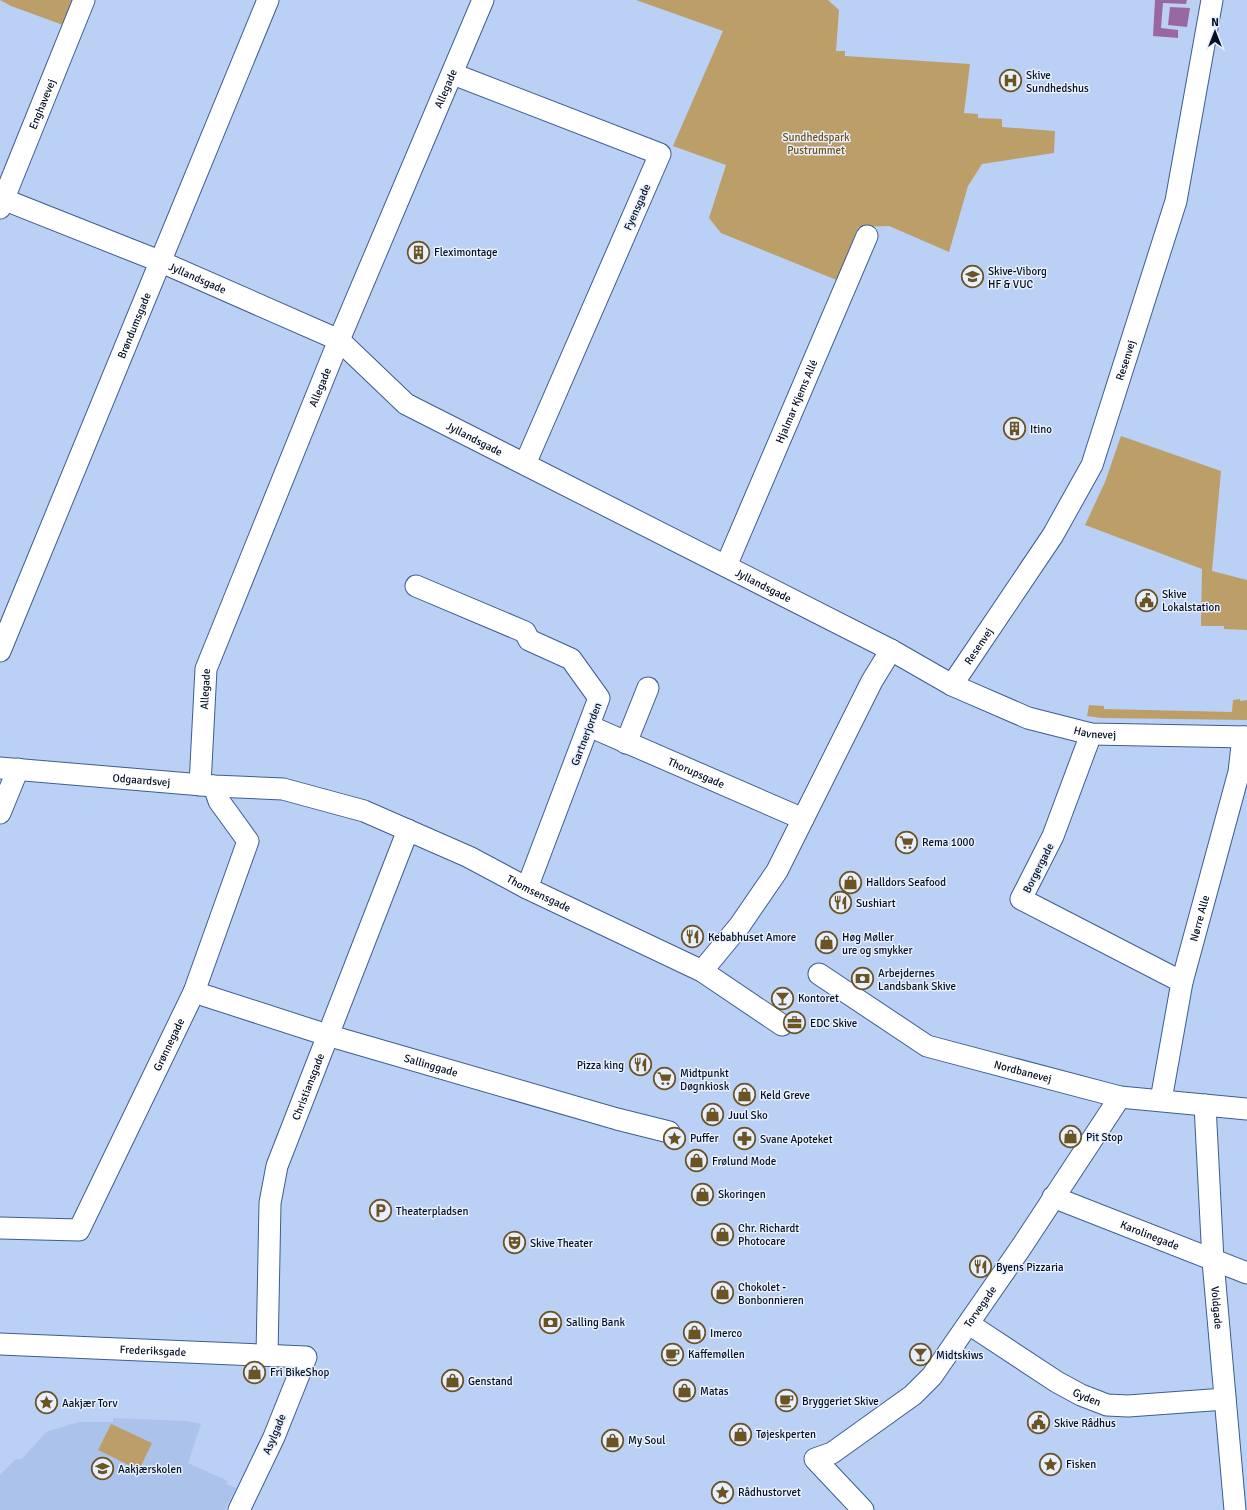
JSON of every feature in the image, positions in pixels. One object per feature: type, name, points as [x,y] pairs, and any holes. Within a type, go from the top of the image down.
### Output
[{"type":"street","name":"Enghavevej","points":[[1,202],[84,0]]},
{"type":"street","name":"Brøndumsgade","points":[[0,651],[268,0]]},
{"type":"street","name":"Allegade","points":[[207,786],[206,669],[339,340],[453,74],[483,0]]},
{"type":"street","name":"Resenvej","points":[[952,685],[1054,535],[1092,465],[1176,201],[1212,0]]},
{"type":"street","name":"Fyensgade","points":[[453,74],[660,154],[525,464]]},
{"type":"street","name":"Jyllandsgade","points":[[1,202],[160,261],[339,340],[406,404],[891,650],[952,685]]},
{"type":"street","name":"Hjalmar Kjems Allé","points":[[726,566],[867,236]]},
{"type":"street","name":"Gartnerjorden","points":[[416,586],[525,632],[529,640],[571,659],[599,698],[527,888]]},
{"type":"street","points":[[702,971],[740,925],[777,871],[872,681],[891,650]]},
{"type":"street","name":"Havnevej","points":[[952,685],[1028,718],[1091,734],[1245,737]]},
{"type":"street","points":[[626,743],[648,688]]},
{"type":"street","name":"Thorupsgade","points":[[589,726],[803,819]]},
{"type":"street","name":"Borgergade","points":[[1091,734],[1054,836],[1022,899],[1182,982]]},
{"type":"street","name":"Nørre Alle","points":[[1161,1100],[1182,982],[1239,772],[1245,737]]},
{"type":"street","name":"Odgaardsvej","points":[[9,769],[207,786],[283,790]]},
{"type":"street","points":[[0,813],[9,769]]},
{"type":"street","name":"Grønnegade","points":[[0,1228],[79,1230],[194,992],[248,841],[207,786]]},
{"type":"street","name":"Thomsensgade","points":[[283,790],[364,811],[469,856],[527,888],[702,971],[782,1025]]},
{"type":"street","name":"Christiansgade","points":[[267,1355],[271,1196],[277,1166],[408,830]]},
{"type":"street","name":"Nordbanevej","points":[[819,974],[927,1046],[1120,1097],[1247,1109]]},
{"type":"street","name":"Sallinggade","points":[[194,992],[327,1035],[618,1120],[669,1132]]},
{"type":"street","name":"Torvegade","points":[[863,1510],[815,1459],[832,1453],[913,1395],[932,1376],[1120,1097]]},
{"type":"street","name":"Voldgade","points":[[1205,1104],[1213,1261],[1235,1510]]},
{"type":"street","name":"Karolinegade","points":[[1053,1197],[1213,1261],[1247,1273]]},
{"type":"street","name":"Gyden","points":[[968,1324],[1057,1382],[1081,1395],[1107,1405],[1128,1406],[1225,1399]]},
{"type":"street","name":"Frederiksgade","points":[[0,1344],[306,1357]]},
{"type":"street","name":"Asylgade","points":[[239,1510],[274,1437],[306,1357]]},
{"type":"shaded area","points":[[1155,0],[1187,0],[1186,4],[1163,3],[1161,28],[1178,30],[1178,38],[1153,36]]},
{"type":"shaded area","points":[[1170,7],[1190,8],[1187,27],[1168,25]]},
{"type":"shaded area","name":"Aakjærskolen","points":[[113,1418],[187,1421],[201,1424],[188,1463],[228,1481],[226,1484],[236,1488],[225,1510],[0,1510],[0,1475],[16,1459],[22,1459],[46,1432],[79,1422],[113,1422]]},
{"type":"green space","points":[[0,0],[73,0],[63,25],[11,6]]},
{"type":"green space","name":"Sundhedspark Pustrummet","points":[[636,0],[828,0],[839,10],[836,51],[845,51],[845,56],[970,64],[964,113],[978,114],[978,118],[1002,119],[1002,127],[1055,131],[1054,153],[982,164],[968,186],[949,252],[889,226],[858,227],[839,281],[721,233],[709,218],[726,165],[673,146],[723,31]]},
{"type":"green space","points":[[1121,436],[1221,471],[1212,571],[1247,580],[1247,630],[1224,629],[1224,626],[1201,626],[1202,569],[1085,525],[1105,482]]},
{"type":"green space","points":[[1240,699],[1240,701],[1247,700],[1247,720],[1101,718],[1087,716],[1089,705],[1104,706],[1104,709],[1232,712],[1233,700]]},
{"type":"green space","points":[[111,1424],[152,1443],[139,1470],[98,1450]]},
{"type":"place","name":"Skive Sundhedshus","points":[[1010,81]]},
{"type":"place","name":"Fleximontage","points":[[418,252]]},
{"type":"place","name":"Skive-Viborg HF & VUC","points":[[972,277]]},
{"type":"place","name":"Itino","points":[[1014,429]]},
{"type":"place","name":"Skive Lokalstation","points":[[1147,600]]},
{"type":"place","name":"Rema 1000","points":[[906,842]]},
{"type":"place","name":"Halldors Seafood","points":[[851,882]]},
{"type":"place","name":"Sushiart","points":[[841,903]]},
{"type":"place","name":"Kebabhuset Amore","points":[[693,937]]},
{"type":"place","name":"Høg Møller ure og smykker","points":[[826,943]]},
{"type":"place","name":"Arbejdernes Landsbank Skive","points":[[862,979]]},
{"type":"place","name":"Kontoret","points":[[783,998]]},
{"type":"place","name":"EDC Skive","points":[[794,1023]]},
{"type":"place","name":"Pizza king","points":[[640,1065]]},
{"type":"place","name":"Midtpunkt Døgnkiosk","points":[[664,1079]]},
{"type":"place","name":"Keld Greve","points":[[744,1095]]},
{"type":"place","name":"Juul Sko","points":[[712,1115]]},
{"type":"place","name":"Pit Stop","points":[[1071,1137]]},
{"type":"place","name":"Puffer","points":[[674,1138]]},
{"type":"place","name":"Svane Apoteket","points":[[745,1139]]},
{"type":"place","name":"Frølund Mode","points":[[696,1161]]},
{"type":"place","name":"Skoringen","points":[[702,1194]]},
{"type":"place","name":"Theaterpladsen","points":[[381,1211]]},
{"type":"place","name":"Chr. Richardt Photocare","points":[[722,1234]]},
{"type":"place","name":"Skive Theater","points":[[515,1243]]},
{"type":"place","name":"Byens Pizzaria","points":[[981,1267]]},
{"type":"place","name":"Chokolet - Bonbonnieren","points":[[722,1293]]},
{"type":"place","name":"Salling Bank","points":[[550,1322]]},
{"type":"place","name":"Imerco","points":[[695,1333]]},
{"type":"place","name":"Kaffemøllen","points":[[672,1354]]},
{"type":"place","name":"Midtskiws","points":[[920,1355]]},
{"type":"place","name":"Fri BikeShop","points":[[254,1372]]},
{"type":"place","name":"Genstand","points":[[452,1381]]},
{"type":"place","name":"Matas","points":[[684,1391]]},
{"type":"place","name":"Bryggeriet Skive","points":[[786,1401]]},
{"type":"place","name":"Aakjær Torv","points":[[46,1403]]},
{"type":"place","name":"Skive Rådhus","points":[[1039,1423]]},
{"type":"place","name":"Tøjeskperten","points":[[741,1434]]},
{"type":"place","name":"My Soul","points":[[613,1440]]},
{"type":"place","name":"Fisken","points":[[1050,1464]]},
{"type":"place","name":"Aakjærskolen","points":[[103,1469]]},
{"type":"place","name":"Rådhustorvet","points":[[722,1492]]}]
